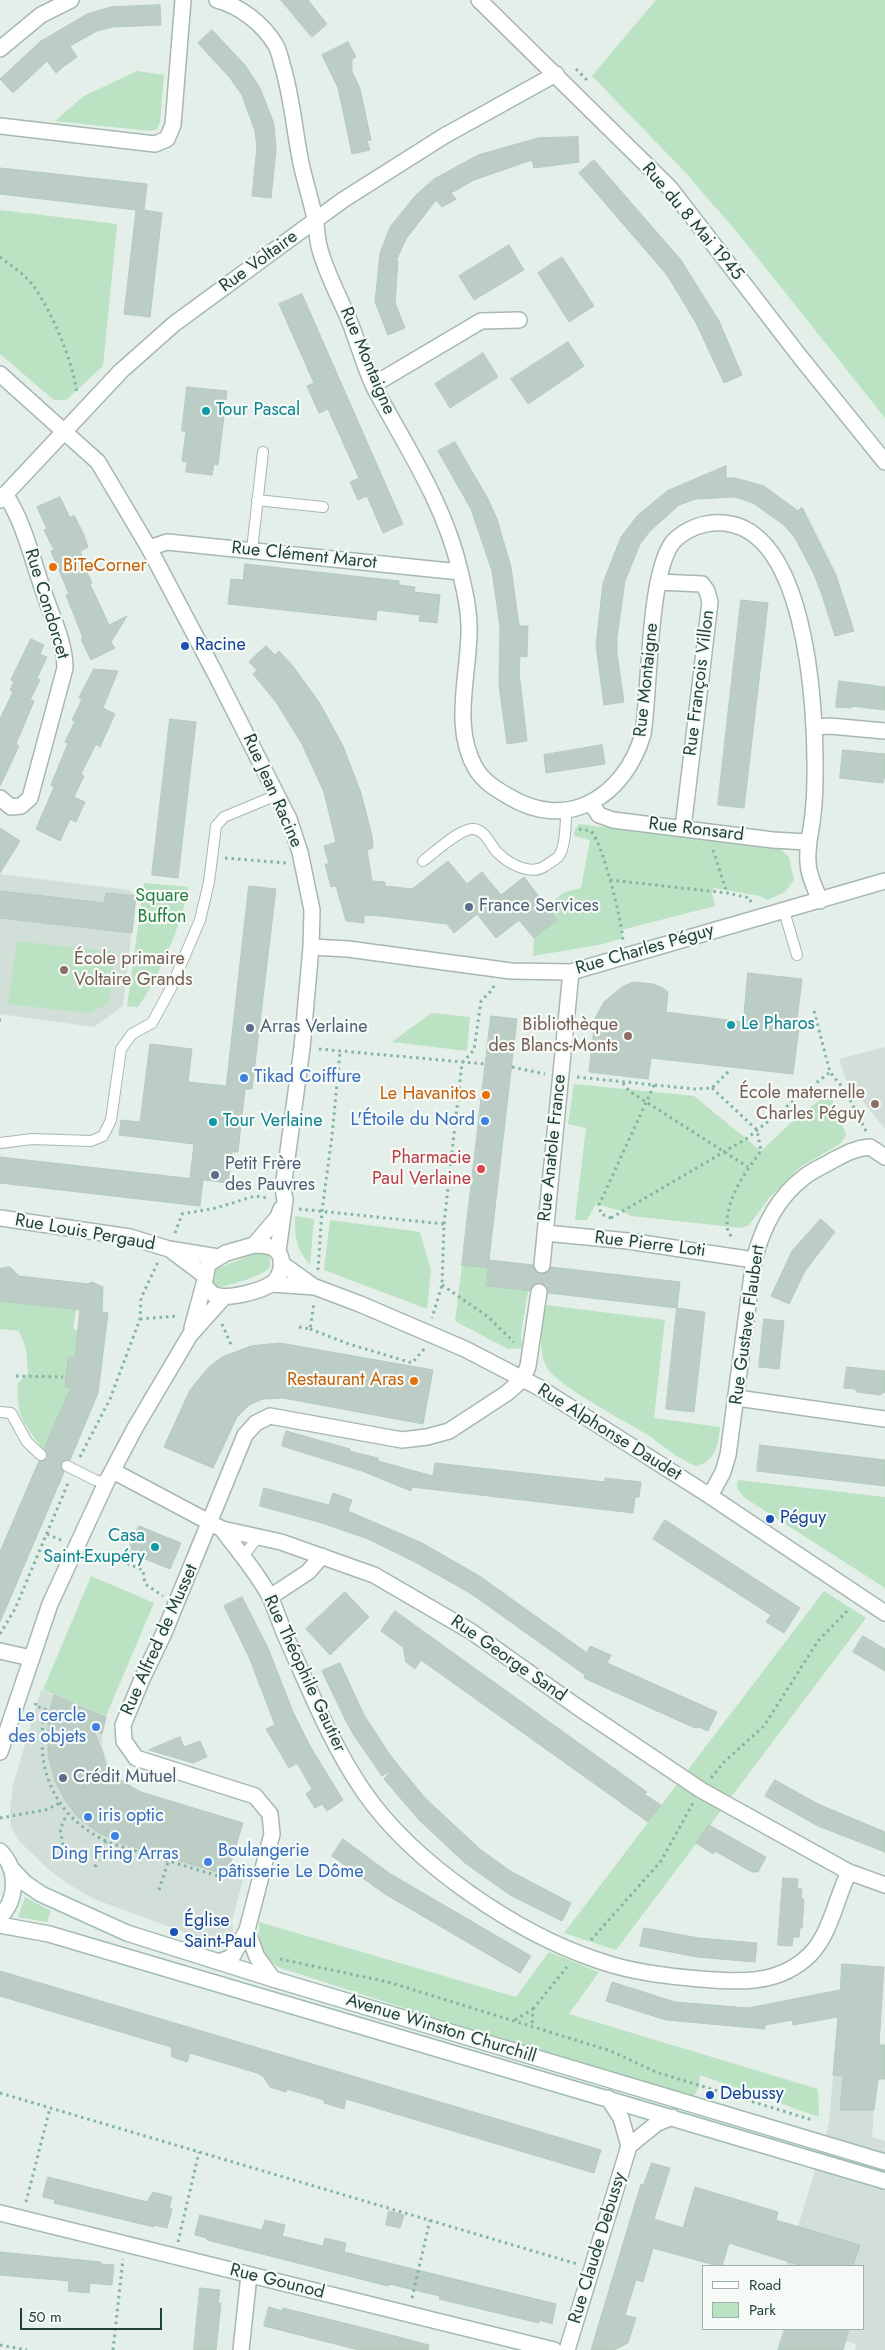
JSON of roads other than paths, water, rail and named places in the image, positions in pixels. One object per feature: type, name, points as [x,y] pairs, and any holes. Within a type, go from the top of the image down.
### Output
[{"type":"street","points":[[0,49],[41,15],[72,0]]},
{"type":"street","points":[[0,126],[155,144],[167,139],[173,125],[183,0]]},
{"type":"street","name":"Rue Montaigne","points":[[217,0],[247,14],[261,26],[276,45],[290,91],[301,163],[316,221],[319,246],[373,385],[441,511],[454,545],[468,608],[469,633],[463,709],[464,738],[469,756],[478,772],[488,784],[519,802],[551,810],[592,804],[611,790],[627,773],[638,752],[647,711],[658,582],[667,552],[674,541],[694,528],[706,524],[730,524],[741,527],[766,544],[784,573],[798,613],[804,640],[815,727],[814,794],[811,832],[807,842],[808,865],[820,902]]},
{"type":"street","name":"Rue du 8 Mai 1945","points":[[479,0],[670,188],[801,358],[885,462]]},
{"type":"street","name":"Rue Voltaire","points":[[3,497],[121,371],[174,324],[343,200],[444,136],[556,74]]},
{"type":"street","points":[[373,385],[481,321],[519,320]]},
{"type":"street","name":"Rue Jean Racine","points":[[0,374],[98,462],[149,548],[289,819],[307,881],[312,910],[311,947],[302,1048],[283,1188],[285,1200],[279,1257]]},
{"type":"street","name":"Rue Condorcet","points":[[0,798],[11,807],[21,806],[30,798],[65,668],[63,648],[14,507],[3,497]]},
{"type":"street","name":"Rue Clément Marot","points":[[149,548],[166,542],[460,572]]},
{"type":"street","name":"Rue François Villon","points":[[658,582],[702,584],[707,591],[710,602],[683,828]]},
{"type":"street","points":[[815,727],[830,726],[885,731]]},
{"type":"street","name":"Rue Ronsard","points":[[592,804],[598,815],[613,820],[807,842]]},
{"type":"street","name":"Rue Charles Péguy","points":[[311,947],[348,949],[498,968],[571,972],[756,918],[820,902],[885,881]]},
{"type":"street","name":"Rue Anatole France","points":[[542,1265],[571,972]]},
{"type":"street","name":"Rue Gustave Flaubert","points":[[710,1496],[723,1472],[728,1454],[754,1260],[760,1239],[774,1210],[786,1194],[803,1177],[849,1152],[870,1147],[885,1157]]},
{"type":"street","name":"Rue Jean Racine","points":[[254,1245],[278,1217],[285,1200]]},
{"type":"street","name":"Rue Louis Pergaud","points":[[0,1218],[130,1237],[169,1249],[218,1257]]},
{"type":"street","name":"Rue Pierre Loti","points":[[545,1232],[617,1240],[754,1260]]},
{"type":"street","points":[[190,1335],[204,1279],[208,1264],[218,1257],[254,1245],[265,1245],[279,1257],[279,1276],[272,1284],[247,1293],[224,1297],[215,1295],[204,1279]]},
{"type":"street","name":"Rue Louis Pergaud","points":[[169,1249],[204,1279]]},
{"type":"street","name":"Rue Alphonse Daudet","points":[[279,1257],[315,1287],[428,1333],[523,1379],[710,1496],[885,1613]]},
{"type":"street","name":"Rue Alphonse Daudet","points":[[272,1284],[315,1287]]},
{"type":"street","points":[[523,1379],[528,1366],[539,1292]]},
{"type":"street","points":[[0,1752],[50,1604],[109,1477],[134,1428],[190,1335],[224,1297]]},
{"type":"street","name":"Rue Alfred de Musset","points":[[219,1962],[232,1957],[247,1930],[272,1834],[272,1820],[266,1807],[255,1796],[136,1758],[124,1741],[123,1725],[177,1602],[216,1526],[245,1435],[256,1423],[270,1416],[402,1440],[427,1437],[449,1431],[507,1393],[523,1379]]},
{"type":"street","points":[[737,1398],[885,1419]]},
{"type":"street","name":"Rue George Sand","points":[[109,1477],[216,1526],[258,1536],[374,1575],[472,1632],[584,1712],[701,1790],[849,1872],[885,1885]]},
{"type":"street","name":"Rue Théophile Gautier","points":[[216,1526],[244,1556],[270,1598],[331,1739],[364,1792],[375,1806],[397,1833],[460,1886],[546,1939],[598,1961],[667,1976],[719,1981],[766,1979],[785,1973],[804,1961],[815,1950],[849,1872]]},
{"type":"street","points":[[270,1598],[308,1572],[322,1556]]},
{"type":"street","points":[[0,1651],[31,1658]]},
{"type":"street","points":[[0,1916],[7,1907],[13,1890],[11,1868],[1,1851]]},
{"type":"street","name":"Avenue Winston Churchill","points":[[11,1868],[19,1878],[33,1889],[104,1924],[273,1979],[885,2162]]},
{"type":"street","name":"Avenue Winston Churchill","points":[[0,1925],[49,1934],[608,2098],[885,2182]]},
{"type":"street","points":[[247,1930],[256,1952],[273,1979]]},
{"type":"street","points":[[608,2098],[621,2118],[629,2146],[656,2124],[672,2117]]},
{"type":"street","name":"Rue Claude Debussy","points":[[568,2350],[629,2146]]},
{"type":"street","name":"Rue Gounod","points":[[0,2213],[554,2350]]},
{"type":"street","points":[[241,2350],[249,2275]]},
{"type":"lane","points":[[252,550],[262,452]]},
{"type":"lane","points":[[257,500],[323,507]]},
{"type":"lane","points":[[0,1143],[32,1139],[91,1141],[103,1136],[112,1120],[121,1049],[132,1034],[152,1023],[172,988],[200,920],[209,882],[216,826],[224,818],[277,795]]},
{"type":"lane","points":[[424,861],[462,831],[473,829],[483,834],[498,853],[512,863],[528,870],[540,870],[559,856],[566,828],[566,809]]},
{"type":"lane","points":[[784,911],[797,955]]},
{"type":"lane","points":[[0,1412],[11,1413],[27,1442],[39,1453]]},
{"type":"lane","points":[[71,1468],[95,1480],[109,1477]]},
{"type":"lane","points":[[244,1556],[258,1536]]},
{"type":"tunnel","points":[[539,1292],[542,1265]]},
{"type":"place","name":"Tour Pascal","points":[[206,411]]},
{"type":"place","name":"BiTeCorner","points":[[53,567]]},
{"type":"place","name":"Racine","points":[[185,646]]},
{"type":"place","name":"France Services","points":[[469,907]]},
{"type":"place","name":"École primaire Voltaire Grands","points":[[64,970]]},
{"type":"place","name":"Le Pharos","points":[[731,1025]]},
{"type":"place","name":"Arras Verlaine","points":[[250,1028]]},
{"type":"place","name":"Bibliothèque des Blancs-Monts","points":[[628,1036]]},
{"type":"place","name":"Tikad Coiffure","points":[[244,1078]]},
{"type":"place","name":"Le Havanitos","points":[[486,1095]]},
{"type":"place","name":"École maternelle Charles Péguy","points":[[875,1104]]},
{"type":"place","name":"L'Étoile du Nord","points":[[485,1121]]},
{"type":"place","name":"Tour Verlaine","points":[[213,1122]]},
{"type":"place","name":"Pharmacie Paul Verlaine","points":[[481,1169]]},
{"type":"place","name":"Petit Frère des Pauvres","points":[[215,1175]]},
{"type":"place","name":"Restaurant Aras","points":[[414,1381]]},
{"type":"place","name":"Péguy","points":[[770,1519]]},
{"type":"place","name":"Casa Saint-Exupéry","points":[[155,1547]]},
{"type":"place","name":"Le cercle des objets","points":[[96,1727]]},
{"type":"place","name":"Crédit Mutuel","points":[[63,1778]]},
{"type":"place","name":"iris optic","points":[[88,1817]]},
{"type":"place","name":"Ding Fring Arras","points":[[115,1836]]},
{"type":"place","name":"Boulangerie pâtisserie Le Dôme","points":[[208,1862]]},
{"type":"place","name":"Église Saint-Paul","points":[[174,1932]]},
{"type":"place","name":"Debussy","points":[[710,2095]]},
{"type":"park label","name":"Square Buffon","points":[[162,908]]}]
